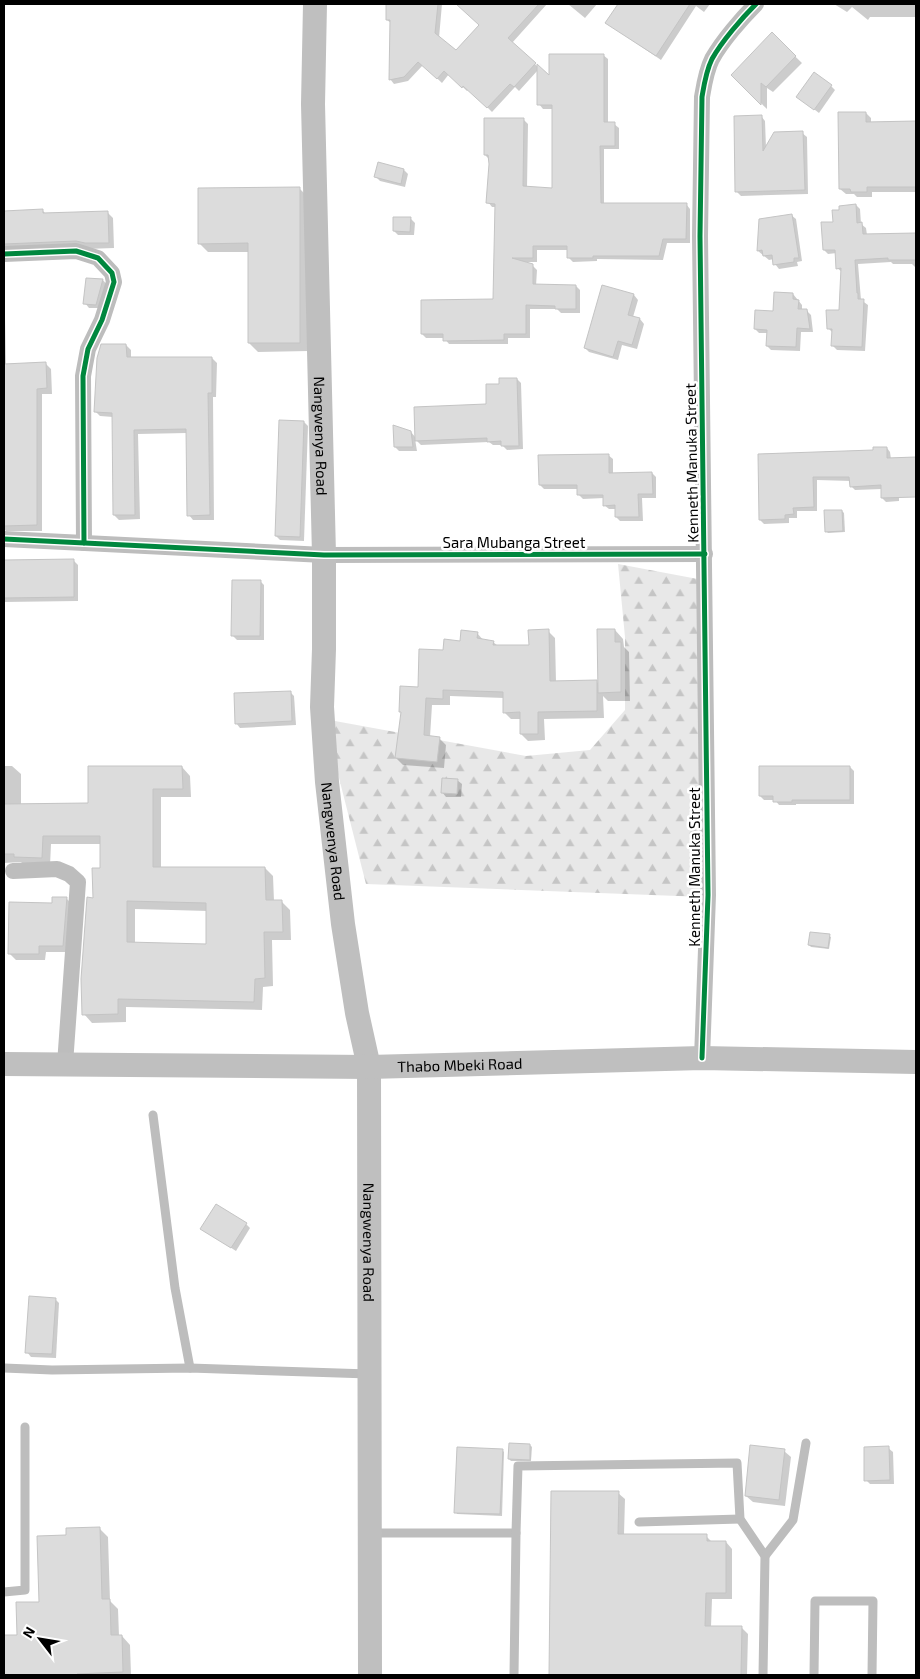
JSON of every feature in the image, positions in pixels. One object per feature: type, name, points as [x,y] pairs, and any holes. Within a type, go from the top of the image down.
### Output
[{"type":"main road","name":"Nangwenya Road","points":[[316,4],[313,104],[324,555],[322,707],[327,782],[343,924],[357,1012],[369,1067],[370,1675]]},
{"type":"main road","name":"Thabo Mbeki Road","points":[[4,1064],[369,1067],[702,1058],[916,1062]]},
{"type":"street","name":"Kenneth Manuka Street","points":[[702,1058],[708,895],[700,236],[702,97],[712,59],[756,4]]},
{"type":"street","points":[[4,254],[76,250],[98,258],[112,273],[114,282],[102,320],[88,349],[83,376],[84,543]]},
{"type":"street","name":"Sara Mubanga Street","points":[[4,539],[324,555],[705,554]]},
{"type":"street","points":[[13,871],[57,869],[68,874],[78,882],[65,1064]]},
{"type":"lane","points":[[153,1115],[175,1288],[190,1368]]},
{"type":"lane","points":[[4,1368],[52,1370],[190,1368],[370,1374]]},
{"type":"lane","points":[[4,1592],[25,1590],[25,1427]]},
{"type":"lane","points":[[765,1556],[793,1520],[806,1443]]},
{"type":"lane","points":[[514,1675],[518,1466],[736,1463],[740,1519],[765,1556],[763,1675]]},
{"type":"lane","points":[[638,1522],[740,1519]]},
{"type":"lane","points":[[370,1533],[516,1533]]},
{"type":"lane","points":[[814,1675],[815,1601],[873,1601],[872,1675]]},
{"type":"green space","points":[[618,564],[703,580],[704,897],[366,884],[324,719],[526,756],[590,750],[625,710],[625,637]]},
{"type":"building","points":[[386,4],[438,4],[435,33],[456,50],[479,25],[456,4],[539,4],[508,38],[536,63],[514,87],[510,84],[487,108],[444,71],[437,79],[418,62],[404,77],[389,80],[390,20],[386,20]]},
{"type":"building","points":[[618,4],[690,4],[656,56],[605,23]]},
{"type":"building","points":[[772,32],[796,56],[766,87],[761,83],[761,105],[731,75]]},
{"type":"building","points":[[549,54],[604,54],[604,122],[615,122],[615,146],[600,146],[601,203],[687,203],[686,239],[663,239],[659,256],[567,258],[567,246],[533,246],[533,258],[512,258],[533,264],[533,284],[576,285],[576,309],[555,309],[555,306],[526,305],[526,334],[504,334],[504,340],[443,341],[443,334],[421,334],[421,300],[493,299],[495,204],[486,203],[489,164],[488,155],[484,155],[484,118],[524,118],[523,186],[552,188],[552,105],[537,105],[537,64],[549,75]]},
{"type":"building","points":[[814,72],[832,85],[814,110],[796,97]]},
{"type":"building","points":[[838,112],[866,112],[866,122],[916,121],[916,187],[867,187],[867,192],[851,192],[850,189],[839,189]]},
{"type":"building","points":[[762,115],[763,151],[774,132],[803,131],[805,190],[735,192],[734,116]]},
{"type":"building","points":[[378,162],[404,169],[401,184],[374,177]]},
{"type":"building","points":[[300,187],[300,343],[248,343],[248,243],[198,244],[198,188]]},
{"type":"building","points":[[856,204],[857,223],[862,222],[863,234],[916,233],[916,260],[888,260],[888,258],[855,260],[858,299],[864,299],[862,347],[831,346],[832,329],[827,329],[826,310],[839,310],[841,268],[836,269],[835,250],[823,250],[821,222],[833,222],[832,210],[839,210],[839,206]]},
{"type":"building","points":[[43,209],[43,213],[108,211],[109,243],[76,241],[4,244],[4,211]]},
{"type":"building","points":[[792,214],[799,258],[794,258],[794,262],[773,265],[772,255],[763,256],[762,250],[757,251],[759,219]]},
{"type":"building","points":[[393,217],[411,217],[410,232],[393,231]]},
{"type":"building","points":[[86,278],[103,279],[96,305],[83,304]]},
{"type":"building","points":[[602,285],[634,294],[628,315],[640,318],[632,345],[618,341],[613,357],[584,348]]},
{"type":"building","points":[[774,292],[793,293],[793,299],[799,300],[798,309],[807,309],[810,329],[797,328],[796,347],[766,346],[767,330],[754,329],[755,310],[773,311]]},
{"type":"building","points":[[101,344],[126,344],[127,357],[212,357],[212,393],[208,393],[210,515],[187,516],[186,429],[134,430],[135,515],[113,515],[112,413],[94,412],[97,358]]},
{"type":"building","points":[[46,362],[47,388],[37,389],[37,525],[4,526],[4,364]]},
{"type":"building","points":[[499,378],[517,378],[519,446],[501,446],[501,441],[487,442],[487,438],[415,441],[414,407],[486,404],[486,384],[499,384]]},
{"type":"building","points":[[279,420],[304,421],[300,537],[275,536]]},
{"type":"building","points":[[393,425],[411,431],[413,447],[394,447]]},
{"type":"building","points":[[873,447],[887,447],[887,458],[916,457],[916,497],[881,498],[881,485],[850,487],[849,477],[813,477],[814,507],[793,508],[794,514],[785,515],[785,519],[759,520],[758,454],[873,450]]},
{"type":"building","points":[[609,454],[609,473],[652,472],[653,494],[638,494],[639,517],[615,517],[615,505],[603,506],[603,495],[577,495],[577,485],[539,485],[538,455]]},
{"type":"building","points":[[824,510],[842,510],[843,531],[825,532]]},
{"type":"building","points":[[74,559],[74,597],[4,598],[4,560]]},
{"type":"building","points":[[232,580],[261,580],[260,636],[231,636]]},
{"type":"building","points":[[549,629],[550,681],[597,680],[597,711],[538,712],[538,734],[520,734],[520,712],[503,713],[503,692],[443,690],[443,699],[426,698],[424,735],[440,737],[437,762],[395,758],[401,712],[399,712],[400,686],[418,687],[419,649],[443,650],[444,639],[460,641],[461,630],[478,632],[477,638],[494,641],[493,645],[529,645],[528,630]]},
{"type":"building","points":[[597,629],[615,629],[615,642],[621,642],[621,692],[598,693]]},
{"type":"building","points":[[291,691],[292,721],[235,724],[234,693]]},
{"type":"building","points":[[88,766],[182,766],[183,789],[153,789],[153,867],[265,867],[266,900],[282,900],[283,932],[264,932],[265,978],[255,979],[254,1002],[118,999],[118,1014],[82,1015],[81,979],[87,897],[93,898],[92,868],[100,868],[100,836],[43,836],[42,858],[14,857],[14,854],[4,854],[4,804],[88,803]],"holes":[[[127,901],[206,903],[206,944],[127,942]]]},
{"type":"building","points":[[759,766],[850,766],[850,800],[792,800],[792,802],[773,802],[773,796],[759,796]]},
{"type":"building","points":[[442,778],[458,779],[457,794],[441,793]]},
{"type":"building","points":[[52,897],[67,897],[63,946],[39,946],[39,954],[8,954],[9,902],[52,903]]},
{"type":"building","points":[[810,932],[830,934],[828,948],[808,945]]},
{"type":"building","points":[[216,1204],[247,1223],[231,1248],[200,1229]]},
{"type":"building","points":[[29,1296],[56,1298],[52,1354],[25,1353]]},
{"type":"building","points":[[509,1443],[530,1444],[530,1460],[508,1459]]},
{"type":"building","points":[[750,1445],[785,1449],[779,1500],[745,1496]]},
{"type":"building","points":[[889,1446],[890,1480],[864,1481],[864,1447]]},
{"type":"building","points":[[457,1447],[503,1449],[500,1514],[454,1513]]},
{"type":"building","points":[[551,1491],[619,1491],[618,1534],[707,1534],[707,1541],[726,1541],[726,1593],[706,1593],[705,1626],[742,1626],[741,1675],[549,1675]]},
{"type":"building","points":[[100,1527],[102,1599],[110,1599],[111,1635],[122,1635],[123,1672],[77,1675],[4,1675],[4,1635],[17,1635],[16,1602],[39,1602],[37,1536],[66,1535],[66,1528]]},
{"type":"cycle path","points":[[702,1058],[708,895],[700,236],[702,97],[712,59],[732,30],[756,4]]},
{"type":"cycle path","points":[[4,254],[76,251],[98,258],[112,273],[114,282],[102,320],[88,349],[83,376],[84,543]]},
{"type":"cycle path","points":[[4,539],[324,555],[705,554]]}]
